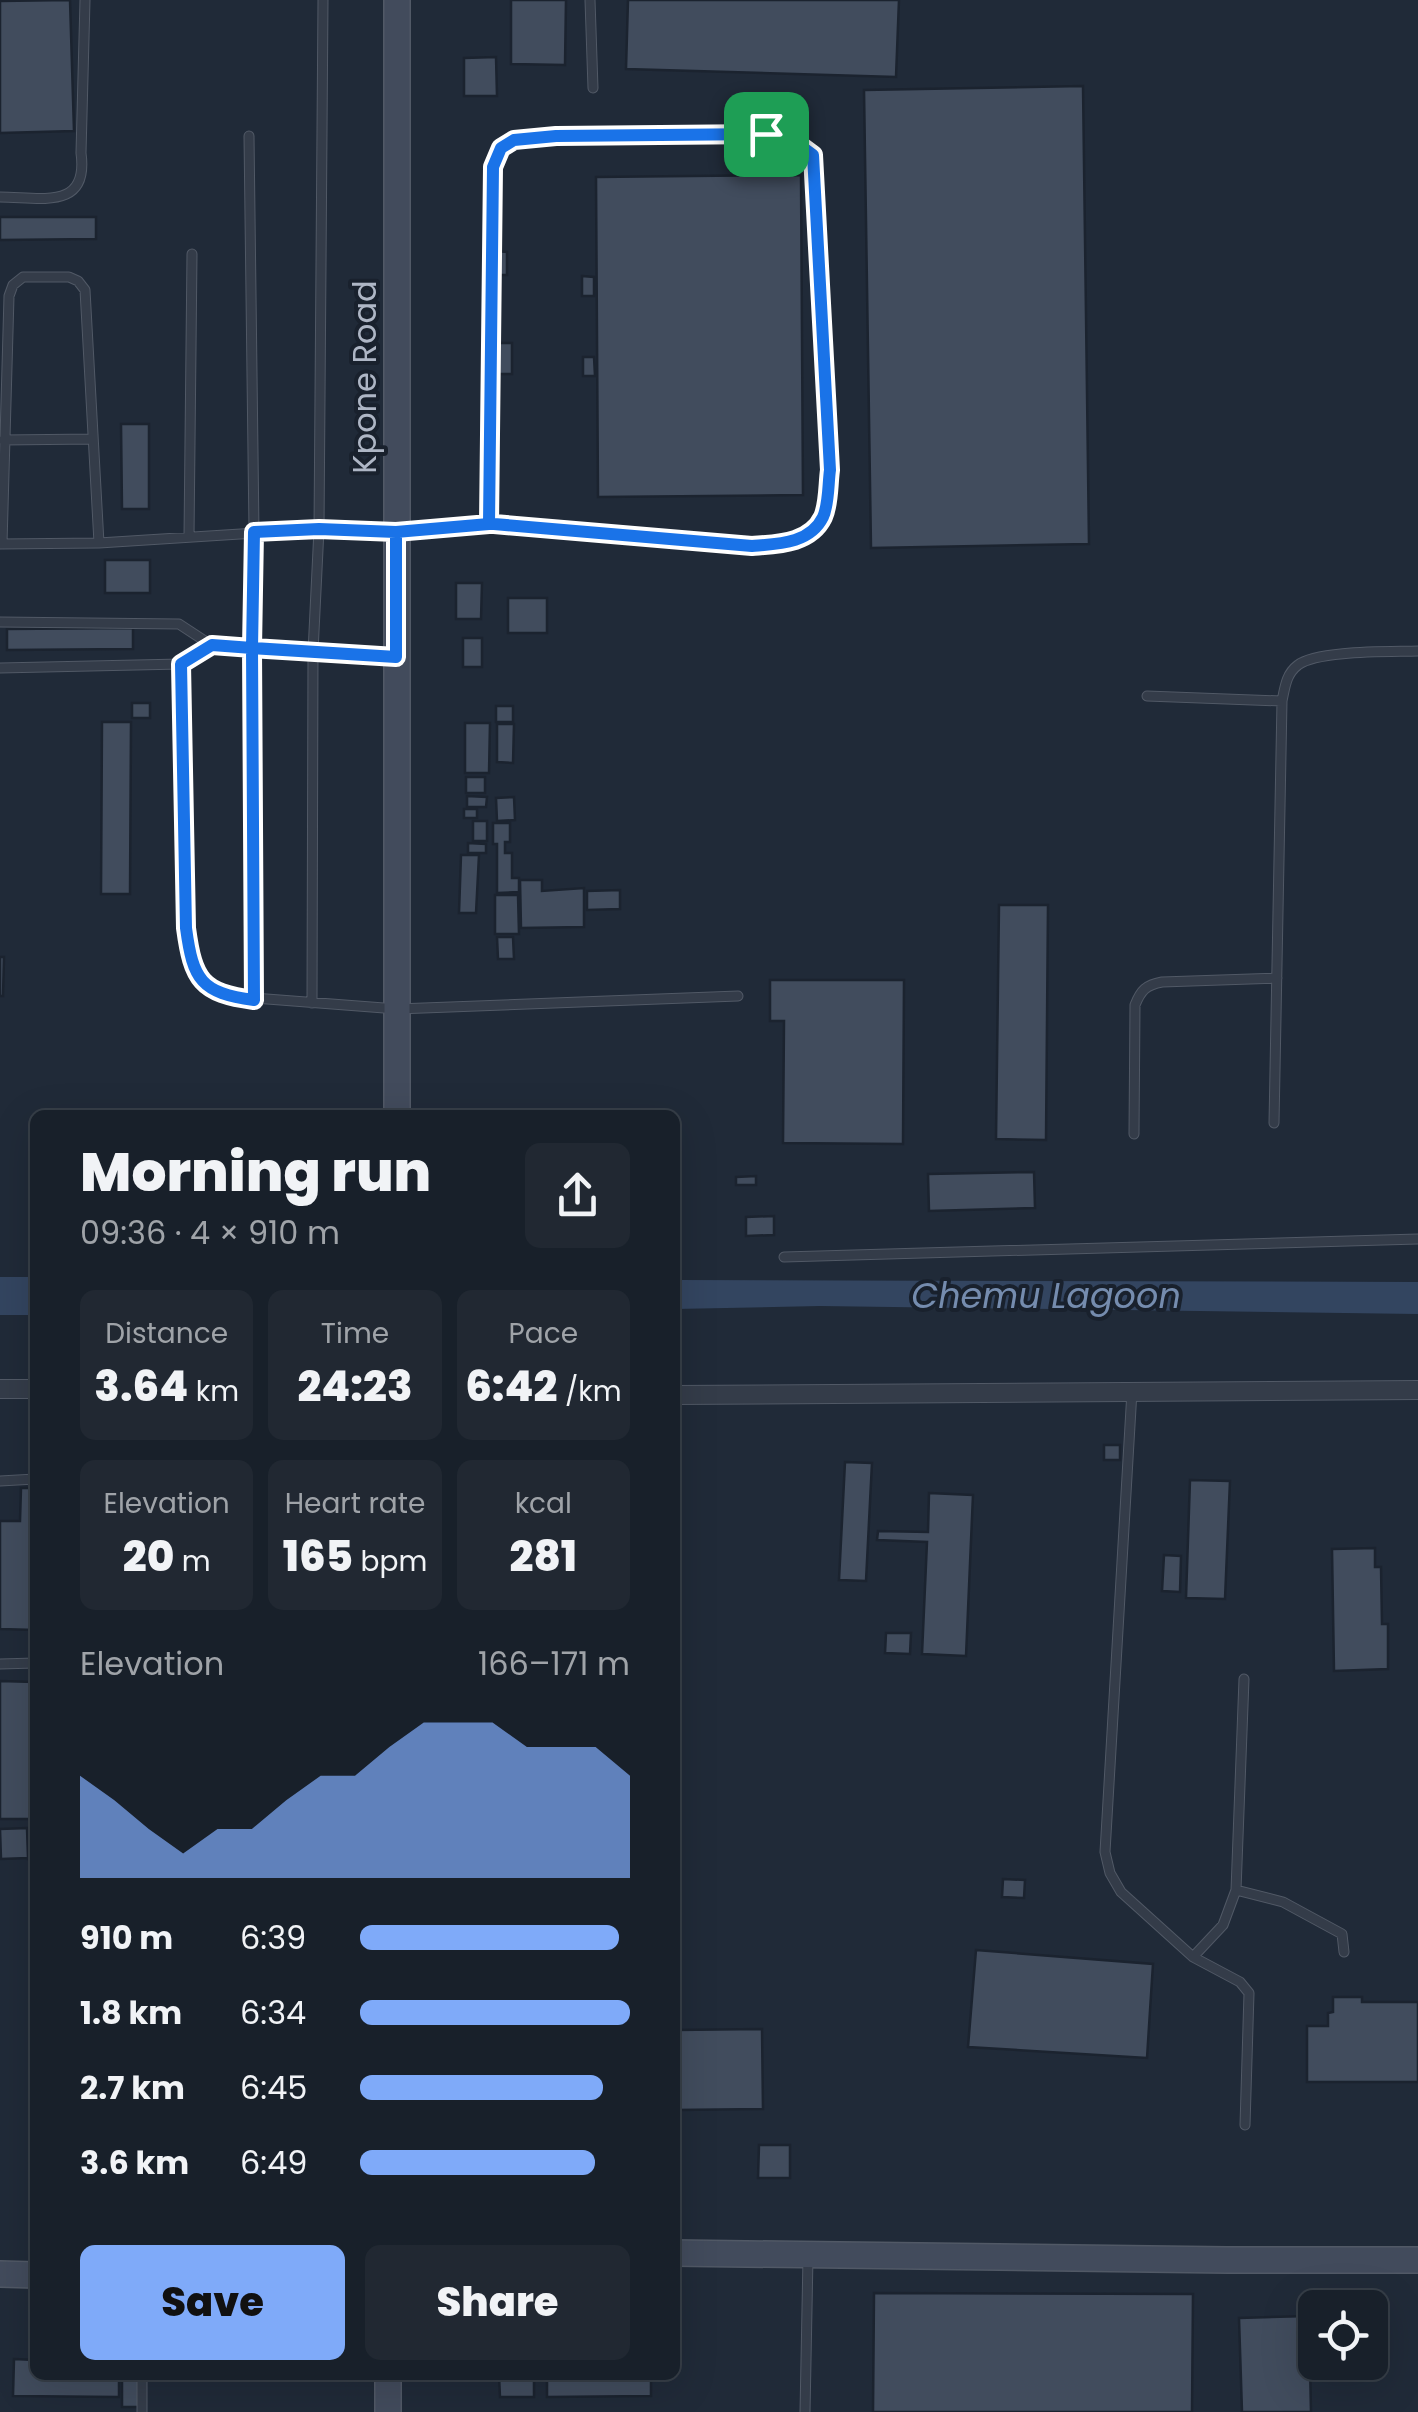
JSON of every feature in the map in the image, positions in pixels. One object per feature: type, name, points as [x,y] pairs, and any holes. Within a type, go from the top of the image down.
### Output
[{"type":"main road","name":"Kpone Road","points":[[397,0],[397,1110]]},
{"type":"main road","points":[[680,2253],[1418,2260]]},
{"type":"main road","points":[[0,2274],[30,2275]]},
{"type":"main road","points":[[388,2380],[388,2412]]},
{"type":"street","points":[[0,1389],[30,1389]]},
{"type":"street","points":[[680,1395],[1418,1390]]},
{"type":"lane","points":[[0,197],[61,197],[73,192],[84,173],[81,153],[85,0]]},
{"type":"lane","points":[[312,1003],[322,0]]},
{"type":"lane","points":[[590,0],[593,88]]},
{"type":"lane","points":[[98,543],[86,290],[69,277],[23,277],[13,284],[9,296],[1,544],[98,543],[319,529],[396,532],[489,524],[752,546],[787,544],[814,530],[824,516],[830,470],[813,155],[786,135],[766,134],[556,136],[514,140],[501,148],[493,167],[489,524]]},
{"type":"lane","points":[[248,136],[254,532],[254,1000]]},
{"type":"lane","points":[[189,538],[192,254]]},
{"type":"lane","points":[[2,440],[93,439]]},
{"type":"lane","points":[[0,622],[179,624],[212,645],[396,657]]},
{"type":"lane","points":[[0,668],[181,664],[212,645]]},
{"type":"lane","points":[[1274,1123],[1282,701],[1286,678],[1298,665],[1314,657],[1418,651]]},
{"type":"lane","points":[[181,664],[186,928],[190,961],[204,984],[227,996],[254,1000],[397,1008],[738,996]]},
{"type":"lane","points":[[1147,696],[1282,701]]},
{"type":"lane","points":[[1134,1134],[1135,1005],[1140,992],[1150,984],[1162,982],[1277,978]]},
{"type":"lane","points":[[784,1257],[1418,1239]]},
{"type":"lane","points":[[1132,1391],[1104,1852],[1121,1892],[1194,1957],[1240,1982],[1248,1993],[1245,2125]]},
{"type":"lane","points":[[0,1482],[30,1479]]},
{"type":"lane","points":[[0,1664],[30,1663]]},
{"type":"lane","points":[[1194,1957],[1222,1925],[1236,1890],[1244,1678]]},
{"type":"lane","points":[[1236,1890],[1283,1902],[1342,1934],[1344,1952]]},
{"type":"lane","points":[[804,2412],[808,2254]]},
{"type":"lane","points":[[142,2380],[142,2412]]},
{"type":"water","points":[[680,1280],[1418,1282],[1418,1314],[820,1306],[680,1309]]},
{"type":"building","points":[[70,0],[74,131],[0,133],[0,1]]},
{"type":"building","points":[[511,0],[566,0],[565,65],[511,64]]},
{"type":"building","points":[[628,0],[899,0],[896,77],[626,69]]},
{"type":"building","points":[[496,57],[497,96],[464,96],[464,58]]},
{"type":"building","points":[[1083,86],[1089,544],[871,548],[864,90]]},
{"type":"building","points":[[801,175],[803,495],[598,497],[596,177]]},
{"type":"building","points":[[0,217],[96,217],[96,239],[0,240]]},
{"type":"building","points":[[497,251],[507,252],[507,275],[496,275]]},
{"type":"building","points":[[582,276],[594,277],[594,296],[582,296]]},
{"type":"building","points":[[498,343],[512,343],[512,374],[498,374]]},
{"type":"building","points":[[583,357],[594,357],[595,376],[583,376]]},
{"type":"building","points":[[121,424],[149,424],[149,509],[122,509]]},
{"type":"building","points":[[105,560],[150,560],[150,593],[105,593]]},
{"type":"building","points":[[456,583],[482,583],[481,619],[456,619]]},
{"type":"building","points":[[508,598],[547,598],[547,633],[508,633]]},
{"type":"building","points":[[133,628],[133,649],[7,650],[7,629]]},
{"type":"building","points":[[463,638],[482,638],[482,667],[463,667]]},
{"type":"building","points":[[132,703],[150,703],[150,718],[132,718]]},
{"type":"building","points":[[496,706],[513,706],[513,722],[496,722]]},
{"type":"building","points":[[102,722],[131,722],[130,894],[101,894]]},
{"type":"building","points":[[465,723],[490,723],[489,773],[465,773]]},
{"type":"building","points":[[497,724],[514,724],[513,763],[497,762]]},
{"type":"building","points":[[466,777],[485,777],[485,793],[466,793]]},
{"type":"building","points":[[467,796],[487,797],[486,807],[467,807]]},
{"type":"building","points":[[514,797],[515,820],[497,821],[496,798]]},
{"type":"building","points":[[464,809],[477,809],[477,818],[464,818]]},
{"type":"building","points":[[473,821],[487,821],[487,841],[473,841]]},
{"type":"building","points":[[493,823],[510,823],[510,842],[505,842],[505,853],[512,853],[512,878],[519,878],[519,892],[497,893]]},
{"type":"building","points":[[468,843],[486,844],[486,853],[468,853]]},
{"type":"building","points":[[461,855],[479,855],[476,913],[459,913]]},
{"type":"building","points":[[520,880],[542,880],[542,891],[584,888],[584,927],[521,928]]},
{"type":"building","points":[[620,890],[620,909],[587,910],[587,891]]},
{"type":"building","points":[[495,895],[518,895],[519,934],[495,934]]},
{"type":"building","points":[[999,905],[1048,905],[1046,1140],[996,1139]]},
{"type":"building","points":[[497,937],[513,937],[514,959],[498,959]]},
{"type":"building","points":[[0,957],[4,957],[3,996],[0,996]]},
{"type":"building","points":[[770,980],[904,980],[903,1144],[783,1143],[784,1021],[770,1021]]},
{"type":"building","points":[[1034,1172],[1035,1208],[929,1211],[928,1174]]},
{"type":"building","points":[[756,1176],[756,1185],[736,1185],[736,1177]]},
{"type":"building","points":[[774,1216],[774,1235],[746,1236],[746,1217]]},
{"type":"building","points":[[1104,1445],[1120,1445],[1120,1460],[1104,1460]]},
{"type":"building","points":[[845,1462],[872,1463],[866,1581],[839,1580]]},
{"type":"building","points":[[1190,1480],[1230,1481],[1225,1599],[1186,1598]]},
{"type":"building","points":[[21,1488],[30,1488],[30,1630],[0,1629],[0,1521],[20,1521]]},
{"type":"building","points":[[929,1493],[973,1495],[966,1656],[922,1654],[927,1542],[877,1540],[878,1531],[928,1532]]},
{"type":"building","points":[[1375,1548],[1375,1567],[1381,1567],[1382,1624],[1388,1624],[1388,1669],[1334,1671],[1332,1549]]},
{"type":"building","points":[[1164,1555],[1181,1556],[1180,1592],[1162,1591]]},
{"type":"building","points":[[886,1633],[911,1633],[910,1654],[885,1653]]},
{"type":"building","points":[[0,1681],[30,1682],[30,1819],[0,1819]]},
{"type":"building","points":[[27,1828],[28,1858],[1,1859],[0,1829]]},
{"type":"building","points":[[1003,1879],[1025,1880],[1024,1898],[1002,1897]]},
{"type":"building","points":[[976,1950],[1153,1964],[1147,2058],[968,2047]]},
{"type":"building","points":[[1333,1997],[1362,1997],[1362,2002],[1418,2002],[1418,2082],[1307,2082],[1307,2026],[1328,2026]]},
{"type":"building","points":[[762,2029],[763,2109],[680,2110],[680,2030]]},
{"type":"building","points":[[759,2145],[790,2145],[790,2178],[758,2178]]},
{"type":"building","points":[[874,2293],[1193,2294],[1192,2412],[873,2412]]},
{"type":"building","points":[[1298,2316],[1298,2380],[1310,2380],[1311,2412],[1242,2412],[1239,2318]]},
{"type":"building","points":[[14,2359],[30,2360],[30,2380],[119,2380],[119,2397],[13,2396]]},
{"type":"building","points":[[122,2380],[140,2380],[140,2407],[122,2407]]},
{"type":"building","points":[[499,2380],[534,2380],[534,2397],[500,2397]]},
{"type":"building","points":[[547,2380],[651,2380],[651,2396],[547,2397]]},
{"type":"waterway","name":"Chemu Lagoon","points":[[0,1296],[30,1296]]},
{"type":"route","points":[[766,134],[556,136],[514,140],[501,148],[493,167],[489,524],[396,532],[254,532],[252,648],[212,645],[181,664],[186,928],[190,961],[204,984],[227,996],[254,1000],[252,648],[396,657],[396,532],[494,524],[752,546],[787,544],[814,530],[824,516],[830,470],[813,155],[786,135],[766,134]]}]
